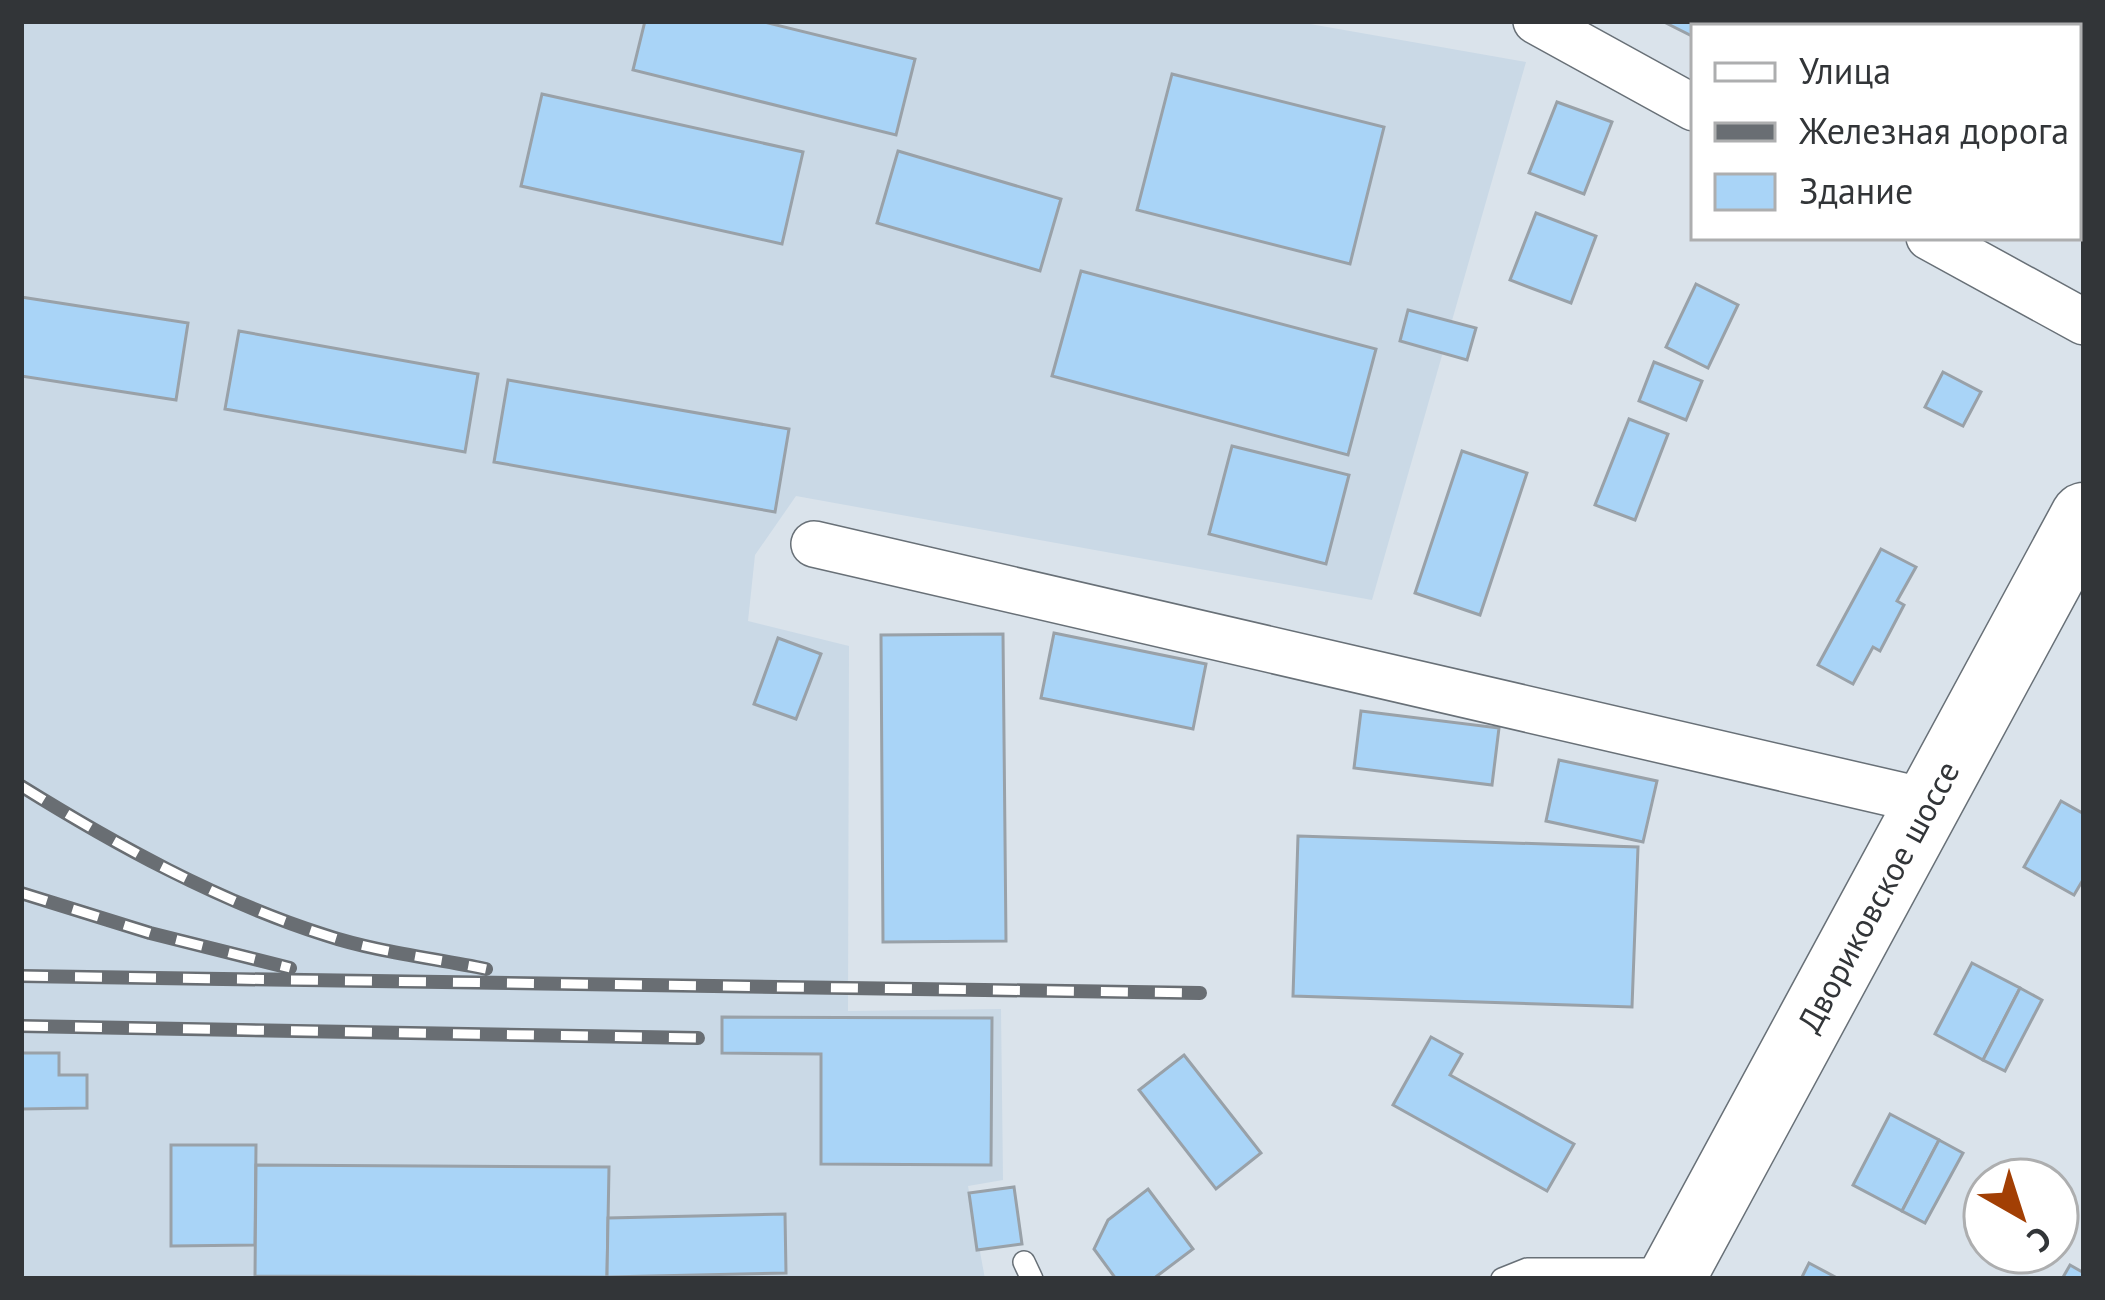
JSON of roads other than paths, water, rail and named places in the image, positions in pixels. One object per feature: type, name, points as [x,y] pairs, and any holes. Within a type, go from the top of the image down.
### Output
[{"type":"main road","name":"Двориковское шоссе","points":[[1673,1274],[2084,516]]},
{"type":"street","points":[[1551,25],[1691,106]]},
{"type":"street","points":[[1935,240],[2084,322]]},
{"type":"street","points":[[814,544],[1929,802]]},
{"type":"lane","points":[[1502,1279],[1527,1270],[1673,1274]]},
{"type":"railway","points":[[21,786],[168,870],[246,906],[364,946],[486,969]]},
{"type":"railway","points":[[21,893],[150,933],[290,968]]},
{"type":"railway","points":[[21,976],[1200,993]]},
{"type":"railway","points":[[21,1026],[698,1038]]}]
